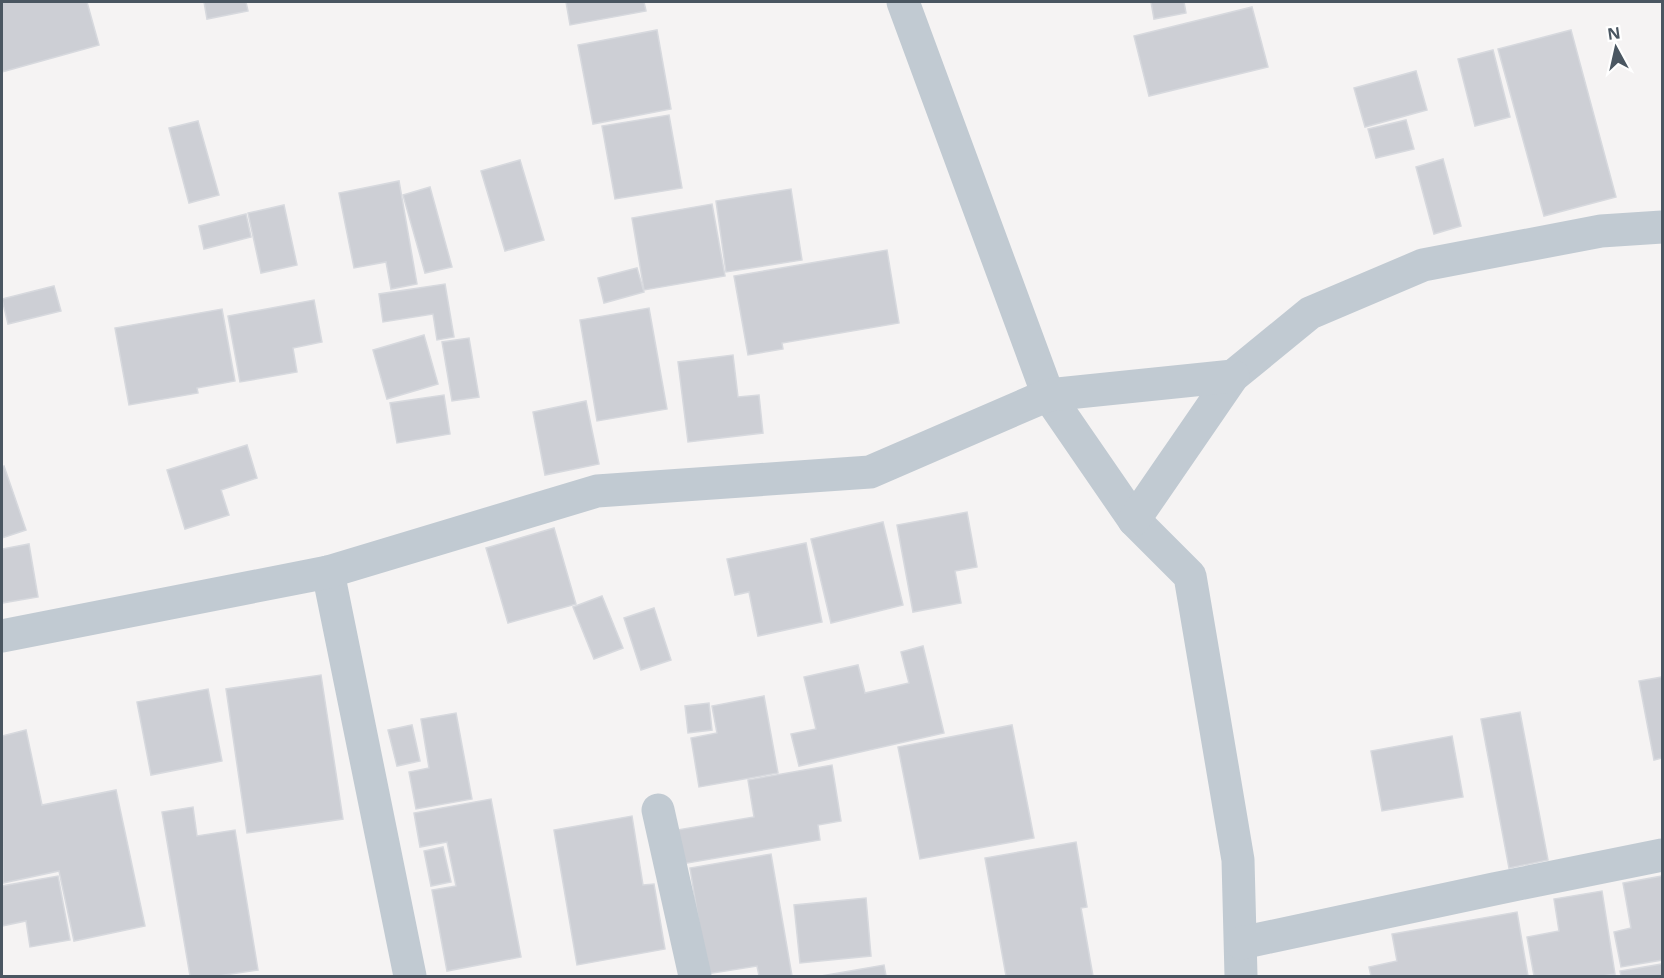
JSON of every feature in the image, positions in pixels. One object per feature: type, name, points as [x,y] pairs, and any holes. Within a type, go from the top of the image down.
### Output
[{"type":"street","points":[[903,2],[1048,395],[1134,520],[1190,576],[1238,860],[1241,976]]},
{"type":"street","points":[[1134,520],[1233,376],[1310,313],[1423,265],[1601,231],[1662,227]]},
{"type":"street","points":[[2,636],[328,572],[597,491],[870,472],[1048,395],[1233,376]]},
{"type":"street","points":[[328,572],[410,976]]},
{"type":"street","points":[[658,810],[695,976]]},
{"type":"street","points":[[1241,943],[1662,855]]},
{"type":"building","points":[[2,2],[87,2],[99,45],[2,72]]},
{"type":"building","points":[[204,2],[246,2],[248,11],[207,19]]},
{"type":"building","points":[[566,2],[644,2],[646,11],[570,25]]},
{"type":"building","points":[[1151,2],[1184,2],[1186,13],[1154,19]]},
{"type":"building","points":[[1252,7],[1268,67],[1149,96],[1134,36]]},
{"type":"building","points":[[657,30],[671,109],[593,124],[578,45]]},
{"type":"building","points":[[1571,30],[1616,197],[1544,216],[1498,49]]},
{"type":"building","points":[[1493,50],[1510,117],[1475,126],[1458,59]]},
{"type":"building","points":[[1416,71],[1427,110],[1365,127],[1354,88]]},
{"type":"building","points":[[669,115],[682,188],[615,199],[602,126]]},
{"type":"building","points":[[1406,120],[1414,149],[1376,158],[1368,129]]},
{"type":"building","points":[[198,121],[219,195],[189,203],[169,128]]},
{"type":"building","points":[[1443,159],[1461,226],[1434,234],[1416,167]]},
{"type":"building","points":[[520,160],[544,240],[505,251],[481,171]]},
{"type":"building","points":[[399,181],[417,284],[391,289],[386,262],[354,268],[339,193]]},
{"type":"building","points":[[430,187],[452,267],[425,273],[403,195]]},
{"type":"building","points":[[791,189],[802,260],[726,272],[716,201]]},
{"type":"building","points":[[712,204],[725,276],[644,290],[632,218]]},
{"type":"building","points":[[284,205],[297,265],[261,273],[248,213]]},
{"type":"building","points":[[246,214],[251,237],[204,249],[199,226]]},
{"type":"building","points":[[887,250],[899,323],[782,343],[783,349],[748,355],[734,276]]},
{"type":"building","points":[[637,268],[644,292],[604,303],[598,278]]},
{"type":"building","points":[[445,284],[454,337],[437,340],[433,314],[383,322],[379,294]]},
{"type":"building","points":[[54,286],[61,311],[8,324],[2,299]]},
{"type":"building","points":[[314,300],[322,342],[293,348],[297,372],[240,382],[228,316]]},
{"type":"building","points":[[649,308],[667,409],[597,421],[580,320]]},
{"type":"building","points":[[222,309],[235,381],[197,388],[198,393],[129,405],[115,328]]},
{"type":"building","points":[[424,335],[438,384],[387,399],[373,350]]},
{"type":"building","points":[[469,338],[479,397],[452,401],[442,342]]},
{"type":"building","points":[[733,355],[738,397],[759,395],[763,433],[688,442],[678,362]]},
{"type":"building","points":[[444,395],[450,434],[397,443],[390,403]]},
{"type":"building","points":[[586,401],[599,464],[545,475],[533,412]]},
{"type":"building","points":[[247,445],[257,478],[221,490],[229,515],[185,529],[167,470]]},
{"type":"building","points":[[4,466],[26,530],[2,538],[2,467]]},
{"type":"building","points":[[967,512],[977,567],[955,571],[961,603],[913,612],[897,525]]},
{"type":"building","points":[[883,522],[903,605],[831,623],[811,539]]},
{"type":"building","points":[[554,528],[576,604],[508,623],[486,548]]},
{"type":"building","points":[[806,543],[822,622],[758,636],[749,592],[735,595],[727,559]]},
{"type":"building","points":[[29,544],[38,597],[2,603],[2,549]]},
{"type":"building","points":[[602,596],[623,648],[594,659],[573,607]]},
{"type":"building","points":[[654,608],[671,660],[641,670],[624,618]]},
{"type":"building","points":[[923,646],[944,733],[799,766],[791,734],[816,729],[804,677],[858,665],[865,693],[909,683],[901,652]]},
{"type":"building","points":[[321,675],[343,819],[247,833],[226,689]]},
{"type":"building","points":[[1662,677],[1662,758],[1654,760],[1639,681]]},
{"type":"building","points":[[208,689],[222,761],[151,775],[137,702]]},
{"type":"building","points":[[764,696],[778,773],[699,787],[691,738],[717,733],[712,706]]},
{"type":"building","points":[[709,703],[712,730],[688,733],[685,706]]},
{"type":"building","points":[[1520,712],[1548,860],[1509,868],[1481,719]]},
{"type":"building","points":[[456,713],[472,799],[416,809],[409,772],[429,768],[421,719]]},
{"type":"building","points":[[412,725],[420,761],[397,766],[388,730]]},
{"type":"building","points":[[1012,725],[1034,838],[920,859],[898,747]]},
{"type":"building","points":[[26,730],[42,805],[116,790],[145,926],[74,941],[59,871],[3,883],[2,736]]},
{"type":"building","points":[[1452,736],[1463,797],[1382,811],[1371,751]]},
{"type":"building","points":[[832,765],[841,821],[818,825],[820,840],[682,864],[677,830],[754,817],[748,780]]},
{"type":"building","points":[[491,799],[521,957],[447,971],[432,890],[456,886],[447,842],[420,847],[414,813]]},
{"type":"building","points":[[193,807],[197,836],[235,830],[258,970],[218,976],[190,976],[162,812]]},
{"type":"building","points":[[632,816],[643,885],[654,884],[665,949],[577,965],[554,830]]},
{"type":"building","points":[[1076,842],[1087,907],[1081,908],[1093,976],[1006,976],[985,858]]},
{"type":"building","points":[[443,847],[451,882],[431,886],[424,851]]},
{"type":"building","points":[[771,854],[792,976],[759,976],[757,966],[707,974],[690,868]]},
{"type":"building","points":[[58,876],[70,940],[30,947],[26,921],[2,926],[2,886]]},
{"type":"building","points":[[1662,876],[1662,960],[1621,967],[1614,932],[1631,928],[1623,883]]},
{"type":"building","points":[[1602,891],[1615,974],[1534,976],[1527,937],[1559,931],[1554,899]]},
{"type":"building","points":[[866,898],[871,956],[800,963],[794,905]]},
{"type":"building","points":[[1517,912],[1528,976],[1371,976],[1369,967],[1397,961],[1392,934]]},
{"type":"building","points":[[1662,964],[1662,976],[1621,976],[1620,971]]},
{"type":"building","points":[[884,965],[886,976],[821,976]]}]
